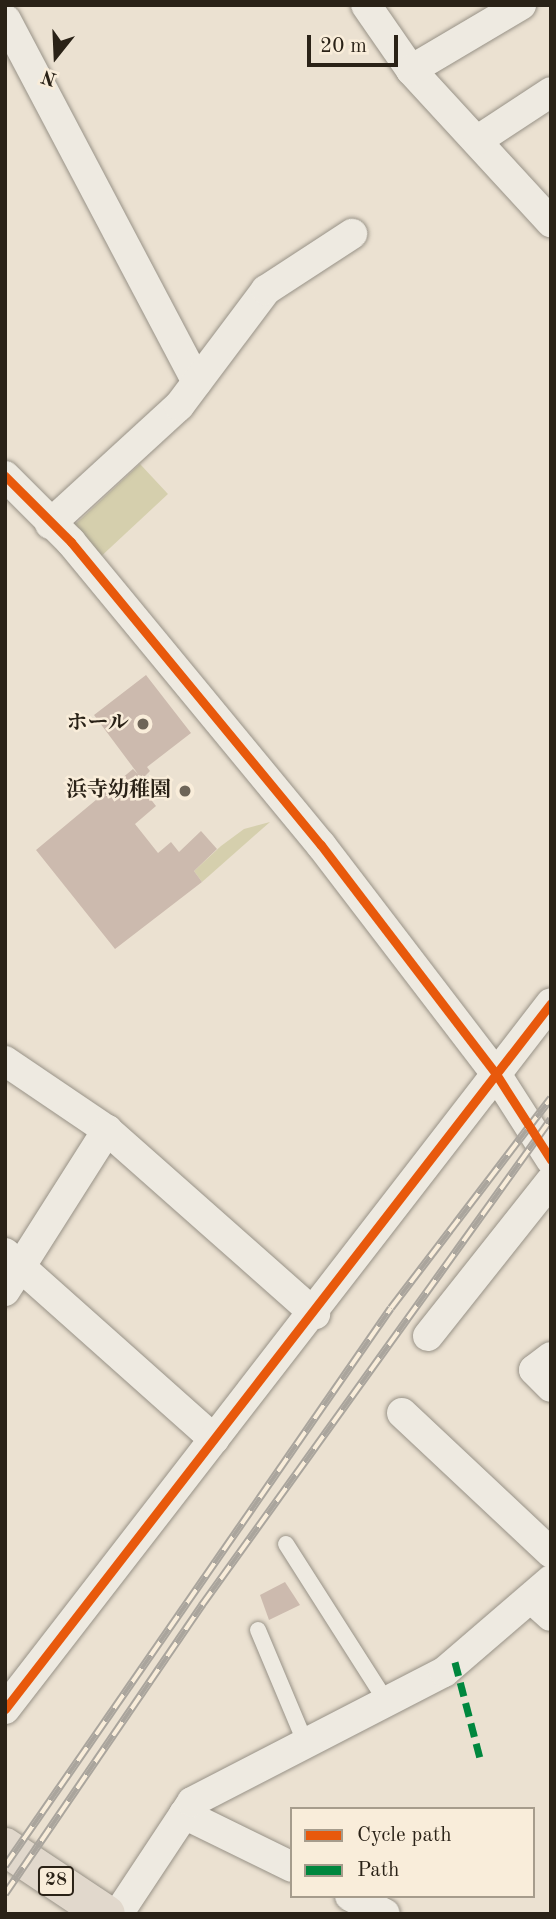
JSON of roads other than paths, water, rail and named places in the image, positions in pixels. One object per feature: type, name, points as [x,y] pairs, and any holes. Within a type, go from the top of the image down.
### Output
[{"type":"main road","name":"28","points":[[5,1847],[106,1914]]},
{"type":"street","points":[[366,5],[411,70],[551,222]]},
{"type":"street","points":[[411,70],[521,5]]},
{"type":"street","points":[[6,20],[197,382]]},
{"type":"street","points":[[478,140],[551,92]]},
{"type":"street","points":[[50,524],[179,406],[266,290],[352,234]]},
{"type":"street","points":[[5,476],[50,524],[321,845],[496,1074],[551,1160]]},
{"type":"street","points":[[5,1709],[214,1439],[315,1314],[551,1003]]},
{"type":"street","points":[[5,1061],[107,1130],[315,1314]]},
{"type":"street","points":[[5,1291],[14,1259],[107,1130]]},
{"type":"street","points":[[428,1336],[551,1181]]},
{"type":"street","points":[[14,1259],[214,1439]]},
{"type":"street","points":[[551,1356],[534,1370],[551,1387]]},
{"type":"street","points":[[402,1413],[551,1552]]},
{"type":"street","points":[[118,1914],[192,1802],[444,1672],[544,1598]]},
{"type":"street","points":[[184,1814],[290,1866]]},
{"type":"street","points":[[354,1898],[385,1914]]},
{"type":"lane","points":[[286,1544],[386,1701]]},
{"type":"lane","points":[[258,1630],[306,1744]]},
{"type":"railway","points":[[5,1866],[391,1308],[551,1098]]},
{"type":"railway","points":[[5,1894],[202,1605],[551,1119]]},
{"type":"place","name":"ホール","points":[[143,724]]},
{"type":"place","name":"浜寺幼稚園","points":[[185,791]]}]
